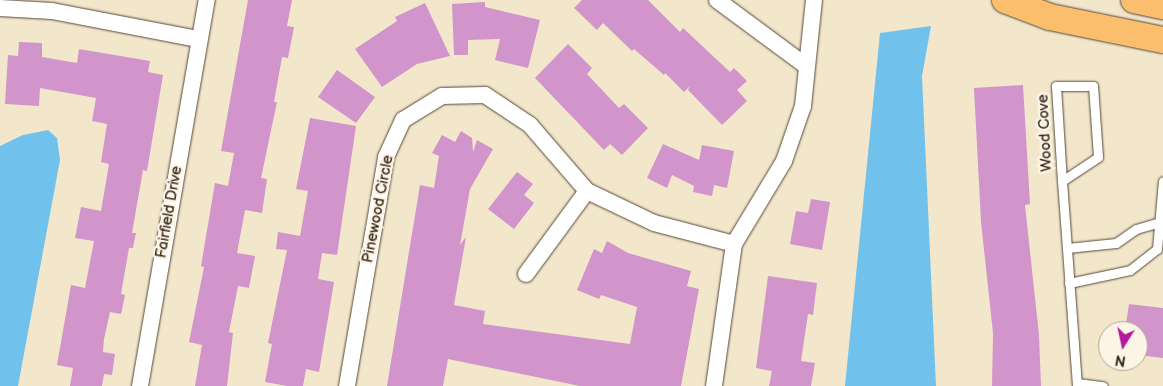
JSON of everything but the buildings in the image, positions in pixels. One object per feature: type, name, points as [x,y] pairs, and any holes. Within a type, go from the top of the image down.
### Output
[{"type":"main road","points":[[1005,0],[1050,17],[1163,40]]},
{"type":"main road","points":[[1134,0],[1163,6]]},
{"type":"street","name":"Fairfield Drive","points":[[140,386],[198,39],[207,0]]},
{"type":"street","points":[[717,0],[805,65]]},
{"type":"street","points":[[714,386],[734,244],[784,160],[803,106],[805,65],[814,0]]},
{"type":"street","points":[[0,8],[52,11],[198,39]]},
{"type":"street","name":"Pinewood Circle","points":[[347,386],[386,157],[403,120],[442,96],[485,95],[530,125],[586,191],[654,223],[734,244]]},
{"type":"street","points":[[526,274],[586,191]]},
{"type":"lane","name":"Wood Cove","points":[[1062,181],[1098,157],[1093,86],[1056,86],[1062,181],[1067,248],[1069,284],[1077,385]]},
{"type":"lane","points":[[1069,284],[1130,270],[1157,249],[1157,223],[1163,180]]},
{"type":"lane","points":[[1067,248],[1116,243],[1136,229],[1157,223]]},
{"type":"lane","points":[[1077,385],[1103,386]]},
{"type":"water","points":[[931,26],[922,76],[936,386],[845,386],[880,33]]},
{"type":"water","points":[[48,130],[57,138],[60,160],[18,386],[0,386],[0,146],[23,135]]}]
